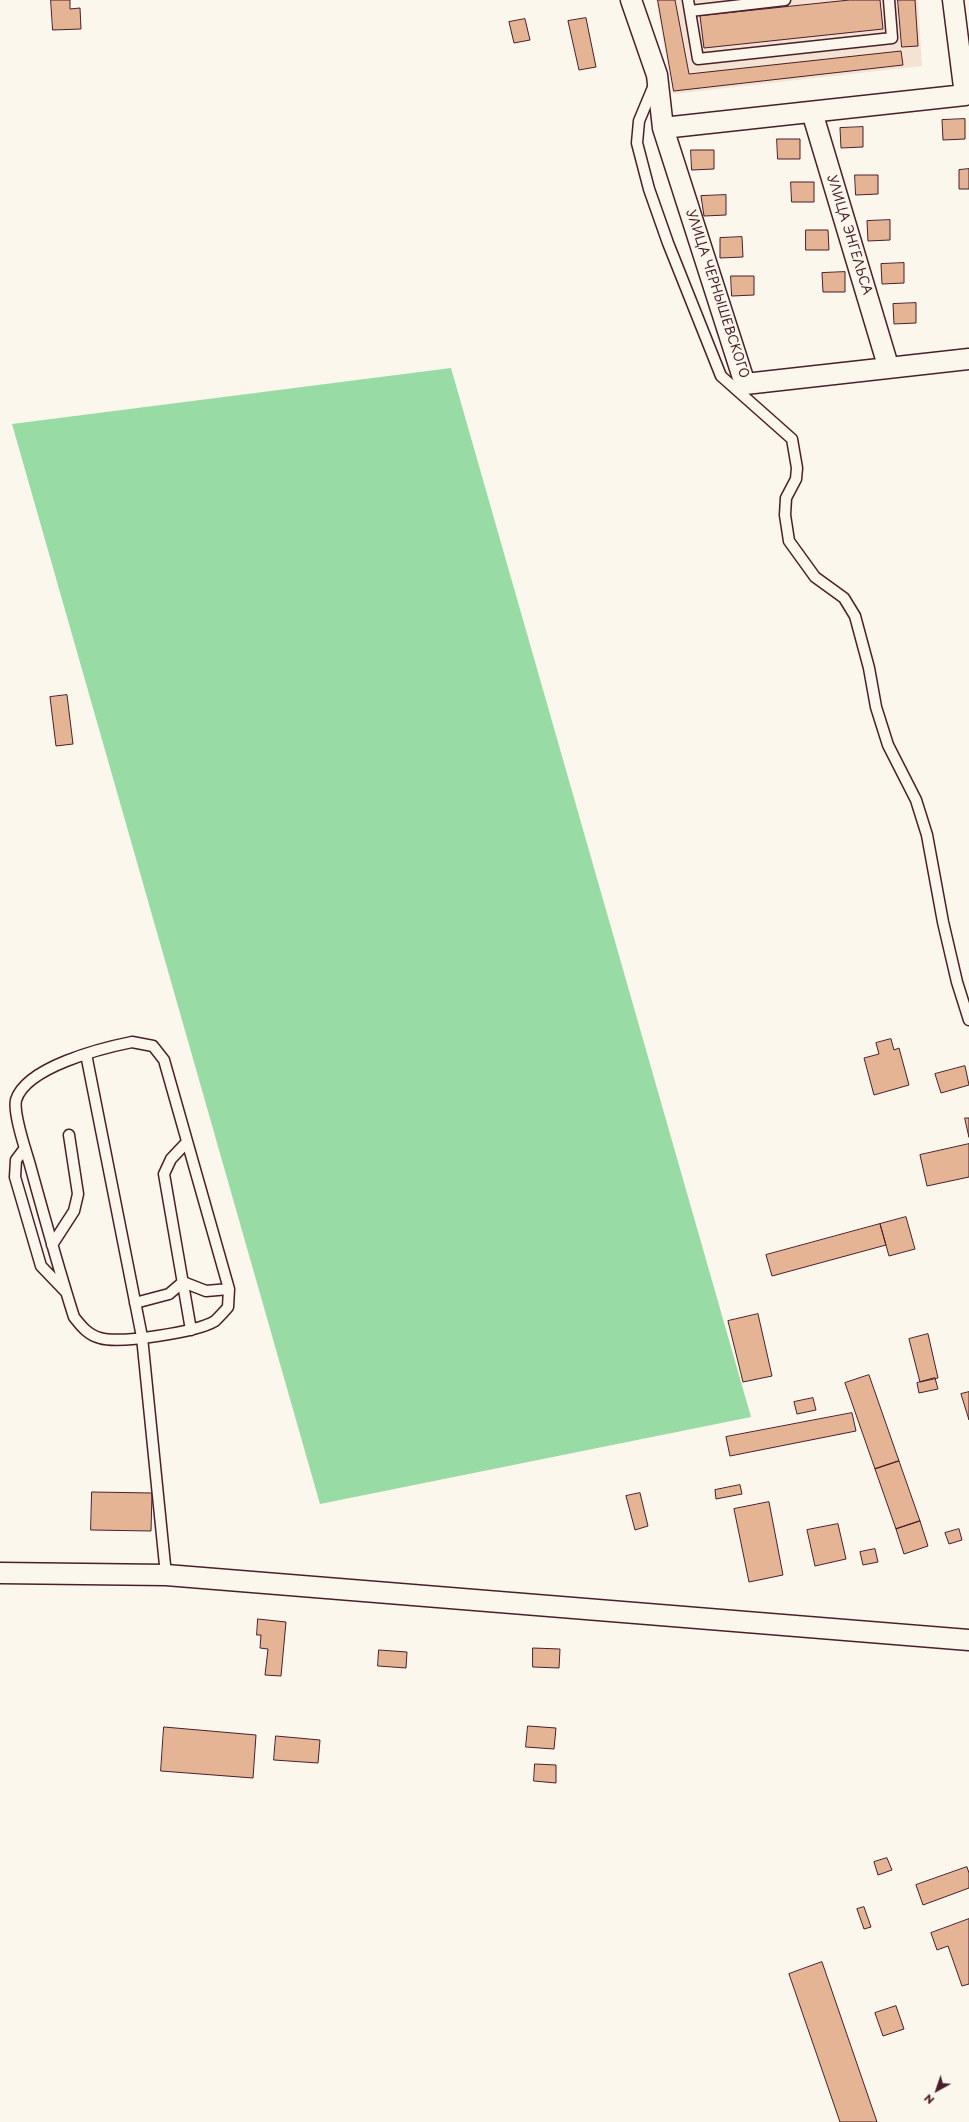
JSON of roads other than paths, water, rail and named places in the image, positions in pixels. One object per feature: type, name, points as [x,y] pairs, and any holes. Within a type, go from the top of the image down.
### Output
[{"type":"street","points":[[631,0],[658,75]]},
{"type":"street","points":[[663,128],[812,112],[967,99],[953,0]]},
{"type":"street","name":"УЛИЦА ЧЕРНЫШЕВСКОГО","points":[[658,75],[663,128],[745,384],[969,359]]},
{"type":"street","name":"УЛИЦА ЭНГЕЛЬСА","points":[[812,112],[886,358]]},
{"type":"street","points":[[0,1572],[166,1575],[969,1640]]},
{"type":"lane","points":[[688,0],[698,59],[892,38],[889,0]]},
{"type":"lane","points":[[690,11],[785,0]]},
{"type":"lane","points":[[658,75],[639,121],[637,143],[649,189],[668,243],[721,376],[792,438],[797,468],[796,479],[786,498],[785,515],[789,541],[815,577],[844,598],[855,616],[869,668],[876,707],[888,745],[916,800],[927,835],[957,982],[969,1020]]},
{"type":"lane","points":[[132,1042],[153,1046],[164,1060],[187,1142],[229,1289],[228,1308],[215,1320],[191,1330],[142,1337],[99,1338],[84,1330],[74,1317],[52,1245],[17,1119],[16,1100],[26,1085],[39,1073],[86,1054],[132,1042]]},
{"type":"lane","points":[[86,1054],[142,1337],[166,1575]]},
{"type":"lane","points":[[52,1245],[74,1211],[78,1194],[69,1135]]},
{"type":"lane","points":[[187,1142],[171,1159],[164,1174],[191,1330]]},
{"type":"lane","points":[[25,1148],[16,1160],[15,1177],[41,1266],[66,1293]]},
{"type":"lane","points":[[135,1303],[169,1294],[183,1282]]},
{"type":"lane","points":[[183,1282],[206,1291],[229,1289]]}]
